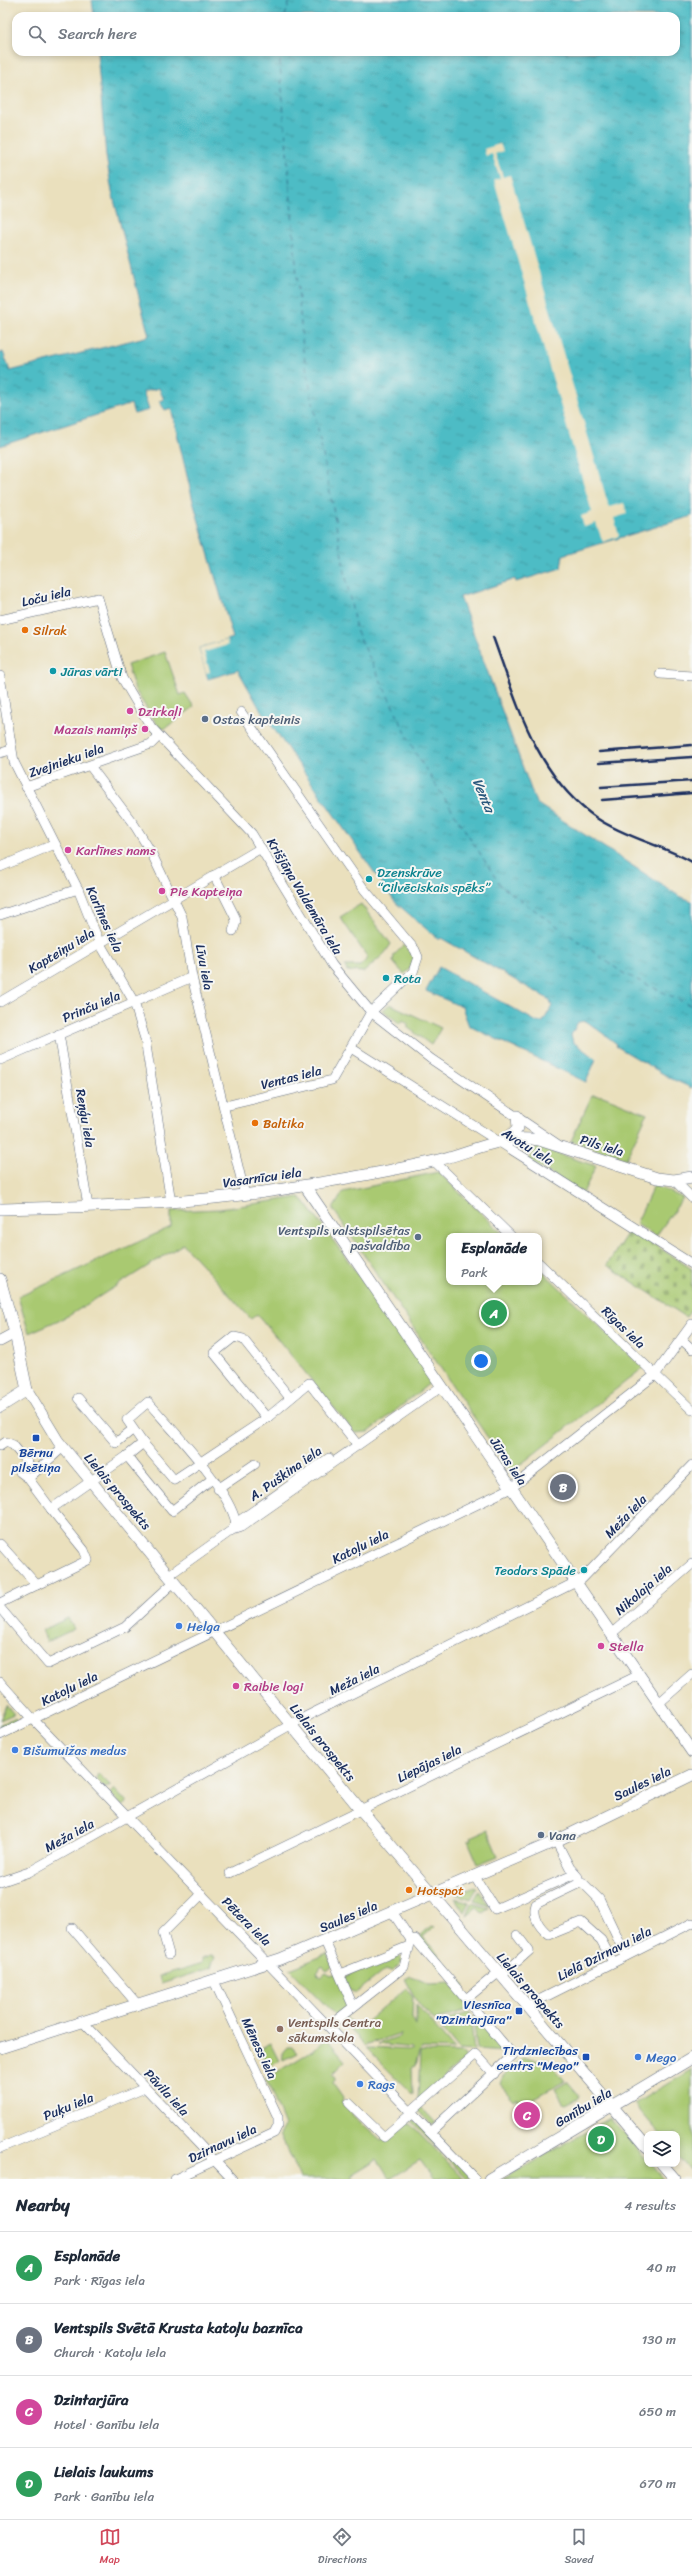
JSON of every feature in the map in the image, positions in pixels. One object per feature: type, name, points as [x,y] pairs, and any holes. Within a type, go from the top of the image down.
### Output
[{"type":"street","name":"Loču iela","points":[[0,620],[98,598]]},
{"type":"street","name":"Krišjāņa Valdemāra iela","points":[[98,598],[126,686],[158,737],[248,828],[332,966],[371,1012],[431,1059],[562,1147]]},
{"type":"street","points":[[660,674],[692,676]]},
{"type":"street","name":"Karlīnes iela","points":[[0,678],[14,762],[78,889],[99,942],[134,1002],[145,1039],[171,1202]]},
{"type":"street","name":"Ventas iela","points":[[225,1106],[332,1080],[352,1048],[371,1012],[413,972],[418,957],[415,950],[364,889],[241,712]]},
{"type":"street","name":"Zvejnieku iela","points":[[26,787],[150,744],[158,737]]},
{"type":"street","points":[[0,753],[11,750]]},
{"type":"street","name":"Līvu iela","points":[[90,766],[134,826],[174,898],[182,918],[192,977],[225,1106],[245,1195]]},
{"type":"street","points":[[0,867],[55,844]]},
{"type":"street","name":"Kapteiņu iela","points":[[0,1002],[99,942],[261,848]]},
{"type":"street","points":[[214,875],[235,917],[236,922],[233,932]]},
{"type":"street","points":[[0,915],[78,889]]},
{"type":"street","name":"Prinču iela","points":[[0,1060],[192,977]]},
{"type":"street","name":"Reņģu iela","points":[[59,1034],[88,1206]]},
{"type":"street","name":"Avotu iela","points":[[352,1048],[496,1141],[692,1264]]},
{"type":"street","points":[[508,1138],[518,1128],[517,1116]]},
{"type":"street","name":"Vasarnīcu iela","points":[[0,1209],[171,1202],[245,1195],[305,1186],[434,1161],[496,1141],[522,1137]]},
{"type":"street","name":"Pils iela","points":[[522,1137],[562,1147],[657,1178],[674,1180],[692,1177]]},
{"type":"street","points":[[434,1161],[508,1233]]},
{"type":"street","points":[[674,1180],[692,1198]]},
{"type":"street","name":"Jūras iela","points":[[305,1186],[510,1488],[692,1752]]},
{"type":"street","name":"Rīgas iela","points":[[542,1266],[692,1410]]},
{"type":"street","name":"Lielais prospekts","points":[[0,1280],[15,1333],[27,1390],[63,1448],[432,1895],[644,2142]]},
{"type":"street","name":"Katoļu iela","points":[[0,1735],[510,1488],[655,1375],[682,1340],[692,1324]]},
{"type":"street","points":[[0,1341],[15,1333]]},
{"type":"street","points":[[266,1418],[214,1353],[234,1337],[243,1339],[290,1398]]},
{"type":"street","points":[[682,1340],[692,1349]]},
{"type":"street","points":[[234,1526],[234,1514],[212,1479],[200,1463],[148,1402],[127,1420],[132,1430],[174,1480],[200,1463],[266,1418],[308,1383],[357,1444]]},
{"type":"street","name":"A. Puškina iela","points":[[0,1608],[48,1664],[125,1627],[172,1579],[234,1526],[341,1450],[357,1444],[442,1386]]},
{"type":"street","points":[[0,1407],[27,1390]]},
{"type":"street","points":[[78,1398],[116,1443],[132,1430]]},
{"type":"street","points":[[0,1446],[6,1442],[13,1445],[52,1509],[84,1550],[88,1560],[37,1586],[0,1602]]},
{"type":"street","points":[[52,1509],[92,1482],[143,1443]]},
{"type":"street","points":[[32,1475],[63,1448]]},
{"type":"street","points":[[127,1456],[172,1511],[212,1479]]},
{"type":"street","points":[[218,1489],[255,1464]]},
{"type":"street","name":"Meža iela","points":[[0,1882],[29,1872],[292,1725],[582,1580],[692,1465]]},
{"type":"street","points":[[20,1472],[32,1475]]},
{"type":"street","points":[[0,1544],[37,1586]]},
{"type":"street","name":"Nikolaja iela","points":[[611,1634],[692,1564]]},
{"type":"street","points":[[659,1703],[692,1674]]},
{"type":"street","name":"Liepājas iela","points":[[230,1873],[639,1675]]},
{"type":"street","name":"Pētera iela","points":[[0,1682],[33,1719],[270,1963],[475,2179]]},
{"type":"street","name":"Saules iela","points":[[0,2048],[84,2023],[270,1963],[393,1912],[556,1841],[692,1774]]},
{"type":"street","points":[[556,1841],[575,1874],[599,1899],[626,1956]]},
{"type":"street","points":[[474,1877],[495,1909],[575,1874]]},
{"type":"street","points":[[582,1882],[536,1904],[533,1912],[543,1930],[549,1935],[580,1922],[601,1940],[613,1962]]},
{"type":"street","points":[[169,1954],[163,1934],[202,1894]]},
{"type":"street","points":[[329,2026],[404,1966],[409,1944],[393,1912]]},
{"type":"street","name":"Lielā Dzirnavu iela","points":[[527,2006],[692,1924]]},
{"type":"street","points":[[72,1928],[138,2005]]},
{"type":"street","points":[[466,1999],[529,1951],[517,1935]]},
{"type":"street","points":[[340,1974],[409,1944],[415,1939],[512,2055],[494,2074],[430,2132]]},
{"type":"street","points":[[325,1941],[353,2006]]},
{"type":"street","name":"Mēness iela","points":[[214,1981],[278,2117],[277,2128]]},
{"type":"street","name":"Pāvila iela","points":[[84,2023],[232,2179]]},
{"type":"street","points":[[349,2103],[384,2137],[476,2054],[494,2074]]},
{"type":"street","name":"Ganību iela","points":[[488,2179],[692,2058]]},
{"type":"street","name":"Puķu iela","points":[[0,2148],[145,2088]]},
{"type":"street","name":"Dzirnavu iela","points":[[175,2179],[274,2133],[277,2128]]},
{"type":"street","points":[[665,2167],[675,2179]]},
{"type":"green space","points":[[165,652],[180,695],[185,693],[194,707],[164,729],[158,726],[135,690],[127,665]]},
{"type":"green space","points":[[361,904],[391,944],[385,953],[364,972],[347,971],[345,966],[360,966],[368,958],[340,917]]},
{"type":"green space","points":[[404,945],[414,958],[410,969],[404,974],[393,962],[394,955]]},
{"type":"green space","points":[[390,1004],[441,1028],[431,1045],[407,1027],[409,1025],[403,1020],[400,1024],[383,1010]]},
{"type":"green space","points":[[592,1095],[603,1096],[647,1114],[626,1159],[571,1141]]},
{"type":"green space","points":[[537,1147],[596,1166],[583,1193],[528,1160]]},
{"type":"green space","points":[[438,1172],[502,1233],[446,1233],[446,1285],[542,1285],[542,1271],[643,1368],[511,1472],[333,1209],[343,1192]]},
{"type":"green space","points":[[654,1185],[683,1198],[656,1236],[636,1224]]},
{"type":"green space","points":[[299,1197],[304,1201],[406,1339],[434,1383],[431,1382],[369,1432],[355,1433],[257,1314],[251,1319],[183,1244],[70,1315],[29,1333],[18,1297],[171,1227],[171,1211],[220,1209]]},
{"type":"green space","points":[[630,1229],[692,1269],[692,1309],[686,1317],[607,1265]]},
{"type":"green space","points":[[68,1618],[74,1629],[47,1642],[42,1630]]},
{"type":"green space","points":[[6,1705],[14,1714],[0,1720]]},
{"type":"green space","points":[[14,1718],[19,1721],[0,1730],[0,1724]]},
{"type":"green space","points":[[98,1773],[111,1786],[105,1788],[96,1779]]},
{"type":"green space","points":[[114,1789],[127,1803],[126,1804],[122,1806],[110,1793]]},
{"type":"green space","points":[[487,1830],[498,1856],[478,1864],[468,1841],[472,1840],[471,1837]]},
{"type":"green space","points":[[475,1886],[477,1888],[471,1899],[455,1894]]},
{"type":"green space","points":[[479,1891],[490,1906],[474,1901]]},
{"type":"green space","points":[[455,1898],[469,1902],[464,1912]]},
{"type":"green space","points":[[472,1903],[489,1908],[483,1913],[477,1907],[467,1915]]},
{"type":"green space","points":[[431,1926],[434,1927],[423,1937],[465,1986],[462,1989],[419,1943],[420,1936]]},
{"type":"green space","points":[[327,1954],[333,1966],[327,1971],[321,1966],[316,1973],[321,1977],[326,1973],[331,1976],[336,1974],[350,2006],[337,2017],[290,1969]]},
{"type":"green space","points":[[211,1955],[215,1956],[211,1968],[161,1984],[159,1976],[202,1963],[202,1958]]},
{"type":"green space","points":[[399,1955],[402,1959],[401,1963],[392,1972],[385,1970],[356,1993],[349,1990],[344,1977]]},
{"type":"green space","points":[[411,1976],[429,1984],[450,1983],[471,2008],[434,2021],[419,2004],[405,1979]]},
{"type":"green space","points":[[406,1988],[413,1996],[412,2017],[416,2025],[416,2004],[455,2050],[420,2049],[415,2066],[412,2067],[413,2095],[366,2048],[412,2050],[412,2048],[377,2044],[400,2036],[401,2033],[365,2045],[342,2021],[346,2017],[358,2029]]},
{"type":"green space","points":[[470,2012],[474,2051],[459,2050],[437,2023]]},
{"type":"green space","points":[[473,2015],[506,2050],[504,2052],[477,2050]]},
{"type":"green space","points":[[326,2038],[346,2061],[333,2074],[336,2077],[333,2083],[343,2097],[342,2102],[350,2113],[381,2140],[408,2121],[464,2179],[434,2179],[420,2160],[389,2179],[377,2159],[351,2175],[353,2179],[300,2179],[280,2135],[285,2126],[266,2079],[305,2055]]},
{"type":"green space","points":[[271,2043],[280,2061],[268,2067],[259,2049]]},
{"type":"green space","points":[[287,2047],[292,2047],[297,2053],[283,2060],[282,2053]]},
{"type":"green space","points":[[420,2052],[462,2053],[466,2058],[418,2100]]},
{"type":"green space","points":[[523,2058],[548,2060],[565,2081],[522,2105],[517,2098],[514,2100],[500,2084],[503,2076]]},
{"type":"green space","points":[[692,2069],[692,2172],[680,2158],[680,2131],[657,2131],[634,2104]]},
{"type":"green space","points":[[567,2082],[580,2097],[566,2104],[563,2103],[555,2089]]},
{"type":"green space","points":[[420,2106],[436,2123],[432,2125],[417,2110]]},
{"type":"green space","points":[[610,2118],[644,2157],[644,2167],[654,2167],[664,2179],[503,2179]]},
{"type":"green space","points":[[414,2119],[470,2176],[467,2179],[412,2121]]},
{"type":"water","name":"Venta","points":[[92,0],[692,0],[692,516],[563,555],[561,568],[516,582],[515,579],[460,597],[536,803],[679,896],[692,901],[692,1088],[672,1079],[616,1046],[617,1044],[586,1021],[578,1022],[571,1035],[573,1042],[596,1059],[586,1082],[469,1026],[462,1007],[426,991],[439,967],[537,1022],[543,1022],[552,1006],[550,1000],[441,938],[439,940],[395,902],[260,709],[238,670],[208,679],[199,648],[233,638],[193,501],[171,408],[165,410],[159,401],[164,400],[159,388],[143,392],[149,410],[134,414],[131,404],[0,446],[0,353],[3,352],[10,371],[149,336],[112,192],[106,156],[97,56],[680,56],[680,12],[94,12]]},
{"type":"pier","points":[[500,144],[503,151],[495,154],[503,177],[510,175],[609,507],[624,503],[627,514],[614,518],[619,536],[603,542],[596,523],[584,527],[581,516],[592,512],[494,180],[500,178],[492,154],[486,156],[484,149]]},
{"type":"pier","points":[[226,640],[228,645],[204,652],[210,672],[206,673],[199,648]]},
{"type":"ferry route","points":[[286,12],[290,0]]},
{"type":"ferry route","points":[[279,56],[303,350],[356,630],[416,754],[501,886],[623,973],[692,1006]]},
{"type":"railway","points":[[493,637],[520,713],[531,737],[559,782],[577,802],[609,826],[692,862]]},
{"type":"railway","points":[[599,752],[692,745]]},
{"type":"railway","points":[[599,763],[692,757]]},
{"type":"railway","points":[[601,787],[692,781]]},
{"type":"railway","points":[[602,800],[692,793]]},
{"type":"place","name":"Silrak","points":[[25,630]]},
{"type":"place","name":"Jūras vārti","points":[[53,671]]},
{"type":"place","name":"Dzirkaļi","points":[[130,711]]},
{"type":"place","name":"Ostas kapteinis","points":[[205,719]]},
{"type":"place","name":"Mazais namiņš","points":[[145,729]]},
{"type":"place","name":"Karlīnes nams","points":[[68,850]]},
{"type":"place","name":"Dzenskrūve “Cilvēciskais spēks”","points":[[369,879]]},
{"type":"place","name":"Pie Kapteiņa","points":[[162,891]]},
{"type":"place","name":"Rota","points":[[386,978]]},
{"type":"place","name":"Baltika","points":[[255,1123]]},
{"type":"place","name":"Ventspils valstspilsētas pašvaldība","points":[[418,1237]]},
{"type":"place","name":"Esplanāde","points":[[494,1313]]},
{"type":"place","name":"Bērnu pilsētiņa","points":[[36,1438]]},
{"type":"place","name":"Ventspils Svētā Krusta katoļu baznīca","points":[[563,1487]]},
{"type":"place","name":"Teodors Spāde","points":[[584,1570]]},
{"type":"place","name":"Helga","points":[[179,1626]]},
{"type":"place","name":"Stella","points":[[601,1646]]},
{"type":"place","name":"Raibie logi","points":[[236,1686]]},
{"type":"place","name":"Bišumuižas medus","points":[[15,1750]]},
{"type":"place","name":"Vana","points":[[541,1835]]},
{"type":"place","name":"Hotspot","points":[[409,1890]]},
{"type":"place","name":"Viesnīca \"Dzintarjūra\"","points":[[519,2011]]},
{"type":"place","name":"Ventspils Centra sākumskola","points":[[280,2029]]},
{"type":"place","name":"Tirdzniecības centrs \"Mego\"","points":[[586,2057]]},
{"type":"place","name":"Mego","points":[[638,2057]]},
{"type":"place","name":"Rags","points":[[360,2084]]},
{"type":"place","name":"Dzintarjūra","points":[[527,2115]]},
{"type":"place","name":"Lielais laukums","points":[[601,2139]]}]
